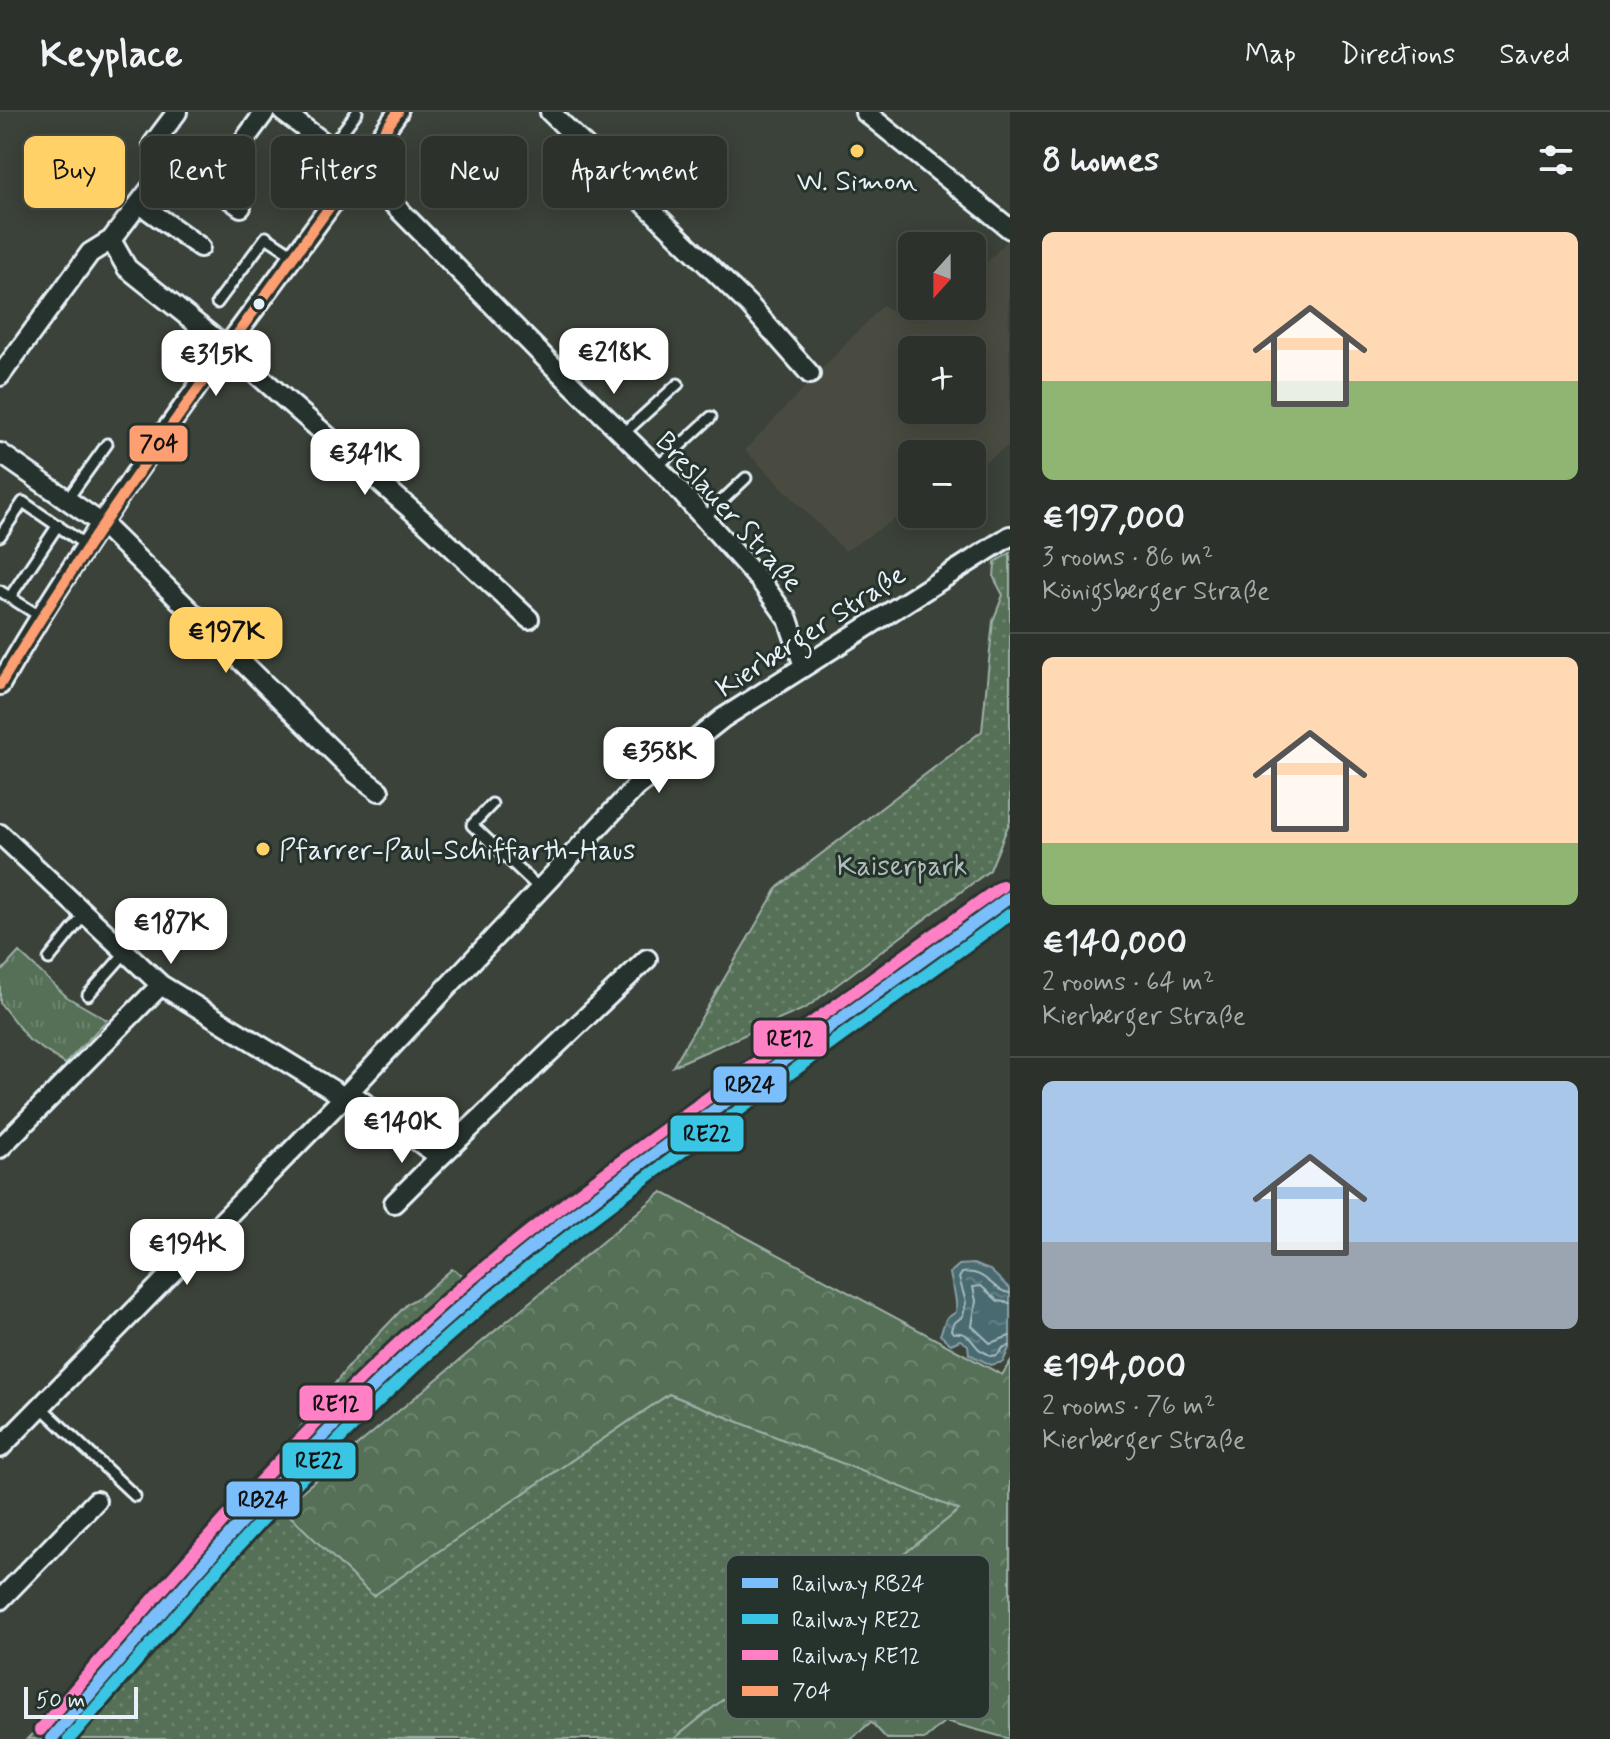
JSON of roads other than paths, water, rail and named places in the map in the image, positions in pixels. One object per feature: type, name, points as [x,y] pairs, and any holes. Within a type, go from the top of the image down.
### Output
[{"type":"street","points":[[159,136],[177,112]]},
{"type":"street","points":[[247,136],[265,112]]},
{"type":"street","name":"Breslauer Straße","points":[[283,112],[316,136]]},
{"type":"street","points":[[550,112],[750,306],[810,374]]},
{"type":"street","points":[[865,112],[1010,229]]},
{"type":"street","points":[[377,136],[390,115]]},
{"type":"street","points":[[0,376],[90,253],[111,240],[140,204],[200,247]]},
{"type":"street","points":[[5,677],[102,524],[329,208]]},
{"type":"street","name":"Breslauer Straße","points":[[398,208],[657,467],[762,583],[788,619],[804,666]]},
{"type":"street","points":[[111,240],[127,268],[227,348],[425,522],[529,619]]},
{"type":"street","points":[[0,453],[102,524],[354,772],[379,791]]},
{"type":"street","name":"Kierberger Straße","points":[[0,1448],[347,1094],[635,788],[723,718],[1010,536]]},
{"type":"street","points":[[0,834],[161,985],[347,1094],[440,1157]]},
{"type":"street","points":[[394,1203],[647,959]]},
{"type":"street","points":[[0,1148],[161,985]]},
{"type":"street","points":[[0,1600],[96,1501]]},
{"type":"lane","points":[[339,136],[357,112]]},
{"type":"lane","points":[[217,303],[266,237],[295,256]]},
{"type":"lane","points":[[623,434],[678,384]]},
{"type":"lane","points":[[657,467],[711,417]]},
{"type":"lane","points":[[67,500],[107,444]]},
{"type":"lane","points":[[704,518],[746,478]]},
{"type":"lane","points":[[0,536],[23,502],[87,546]]},
{"type":"lane","points":[[10,597],[58,525]]},
{"type":"lane","points":[[0,591],[41,617]]},
{"type":"lane","points":[[492,804],[472,825],[540,889]]},
{"type":"lane","points":[[49,959],[85,914]]},
{"type":"lane","points":[[88,995],[126,952]]},
{"type":"lane","points":[[41,1407],[135,1496]]},
{"type":"water","points":[[973,1264],[990,1270],[1010,1289],[1010,1346],[1003,1362],[991,1365],[969,1354],[968,1345],[960,1340],[951,1344],[940,1335],[946,1319],[956,1312],[950,1273],[959,1265]]},
{"type":"rail line","name":"RE12","points":[[40,1730],[234,1509],[336,1403],[443,1303],[620,1162],[1002,886]]},
{"type":"rail line","name":"RB24","points":[[51,1739],[244,1519],[346,1413],[453,1313],[557,1227],[629,1173],[1010,897]]},
{"type":"rail line","name":"RE22","points":[[69,1739],[308,1471],[464,1322],[533,1264],[640,1182],[1010,914]]},
{"type":"place","name":"W. Simon","points":[[857,151]]},
{"type":"place","name":"Pfarrer-Paul-Schiffarth-Haus","points":[[263,849]]},
{"type":"park label","name":"Kaiserpark","points":[[902,865]]}]
